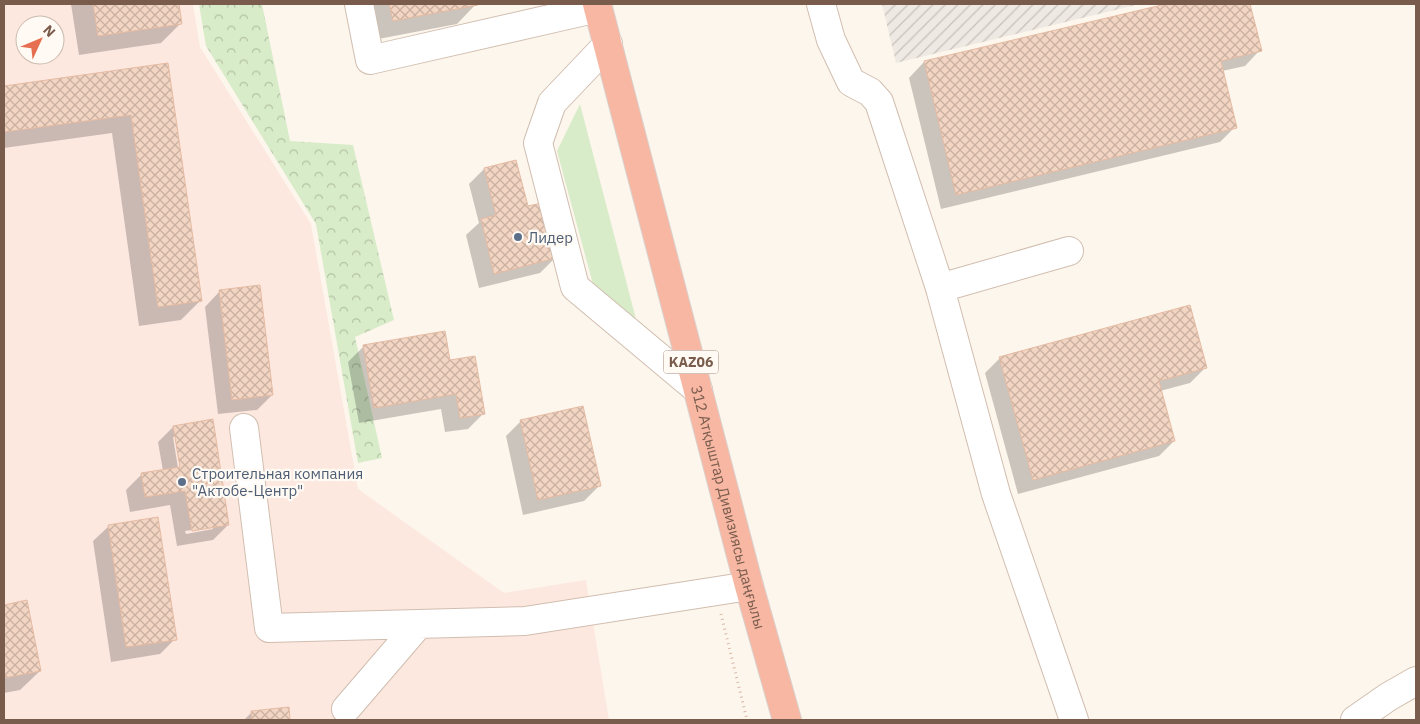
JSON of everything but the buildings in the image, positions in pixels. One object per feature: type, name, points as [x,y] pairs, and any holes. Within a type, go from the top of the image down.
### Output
[{"type":"highway","name":"312 Атқыштар Дивизиясы даңғылы","points":[[597,6],[749,586],[787,720]]},
{"type":"street","points":[[359,4],[370,60],[597,6]]},
{"type":"street","points":[[822,4],[831,40],[851,82],[870,92],[879,102],[940,288],[996,494],[1074,720]]},
{"type":"street","points":[[608,44],[552,103],[538,143],[575,287],[698,390]]},
{"type":"street","points":[[940,288],[1069,251]]},
{"type":"street","points":[[244,428],[269,628],[525,622],[749,586]]},
{"type":"street","points":[[346,709],[419,624]]},
{"type":"street","points":[[1355,720],[1388,697],[1416,681]]},
{"type":"path","points":[[715,592],[747,720]]},
{"type":"shaded area","points":[[4,4],[193,4],[200,47],[311,224],[358,489],[504,593],[586,580],[609,720],[4,720]]},
{"type":"shaded area","points":[[882,4],[1140,4],[896,63]]},
{"type":"green space","points":[[199,4],[262,4],[290,141],[353,145],[394,320],[355,337],[382,458],[358,463],[316,224],[206,46]]},
{"type":"green space","points":[[580,104],[637,323],[594,288],[557,151]]},
{"type":"place","name":"Лидер","points":[[518,237]]},
{"type":"place","name":"Строительная компания \"Актобе-Центр\"","points":[[182,482]]}]
